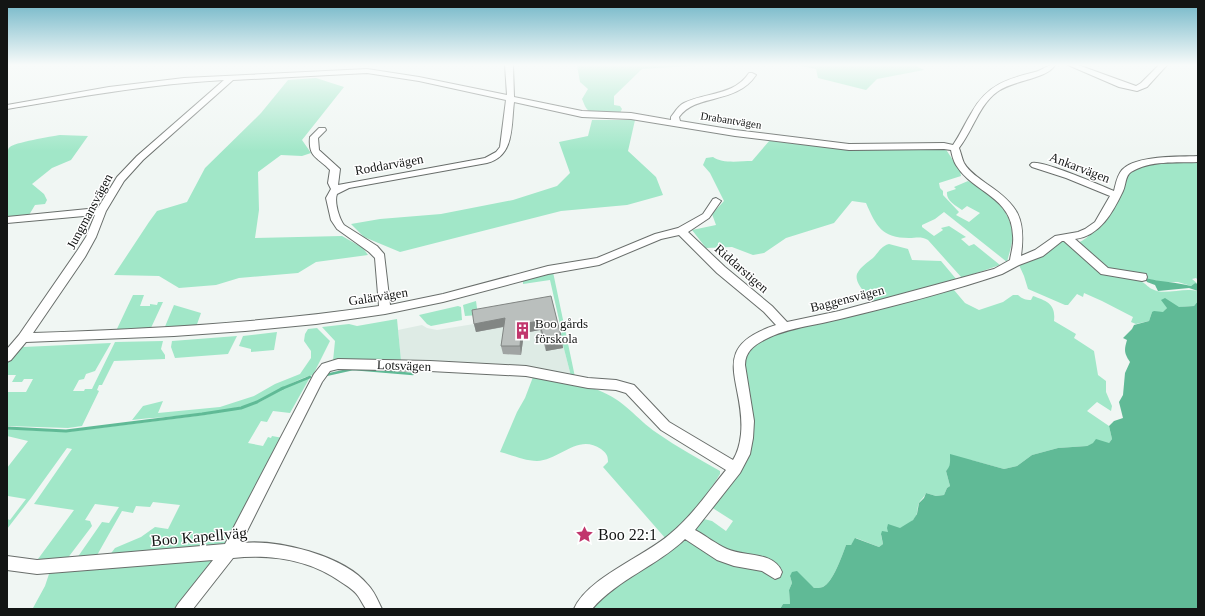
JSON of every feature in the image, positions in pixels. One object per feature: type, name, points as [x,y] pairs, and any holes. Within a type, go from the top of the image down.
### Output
[{"type":"street","name":"Drabantvägen","points":[[7,107],[81,94]]},
{"type":"street","name":"Jungmansvägen","points":[[7,357],[24,338],[81,254],[91,236],[101,211],[116,184],[131,166],[213,94]]},
{"type":"street","name":"Drabantvägen","points":[[483,94],[582,114],[631,116],[735,133],[848,147],[944,146],[955,148]]},
{"type":"street","name":"Roddarvägen","points":[[336,190],[349,185],[487,160],[496,157],[504,147],[510,94]]},
{"type":"street","points":[[676,123],[675,117],[680,110],[687,105],[724,94]]},
{"type":"street","points":[[991,94],[979,106],[955,148],[956,155],[961,166],[966,172],[999,197],[1014,214],[1020,233],[1015,262]]},
{"type":"street","points":[[322,130],[314,137],[314,151],[317,156],[335,169],[333,183],[336,190],[332,193],[331,198],[338,224],[373,249],[380,257],[385,310]]},
{"type":"street","name":"Ankarvägen","points":[[1015,262],[1034,255],[1059,238],[1080,235],[1089,231],[1098,224],[1119,190],[1122,177],[1126,171],[1133,167],[1151,161],[1198,159]]},
{"type":"street","name":"Ankarvägen","points":[[1035,165],[1069,176],[1116,195]]},
{"type":"street","points":[[681,231],[706,216],[716,202]]},
{"type":"street","points":[[7,220],[101,211]]},
{"type":"street","name":"Galärvägen","points":[[24,338],[174,332],[244,327],[316,320],[397,308],[405,312],[433,307],[472,296],[479,289],[548,270],[599,261],[659,236],[681,231]]},
{"type":"street","name":"Riddarstigen","points":[[681,231],[721,270],[768,309],[784,326]]},
{"type":"street","points":[[1066,237],[1105,271],[1142,277]]},
{"type":"street","name":"Baggensvägen","points":[[582,609],[593,596],[607,584],[666,546],[684,531],[701,512],[735,468],[746,449],[747,438],[748,416],[740,376],[739,360],[742,351],[746,346],[756,339],[784,326],[835,316],[912,296],[990,274],[1015,262]]},
{"type":"street","name":"Lotsvägen","points":[[183,609],[229,551],[318,378],[326,367],[338,364],[380,364],[513,370],[588,383],[622,387],[630,389],[665,426],[735,468]]},
{"type":"street","points":[[684,531],[697,538],[716,552],[739,560],[760,563],[770,567],[775,572]]},
{"type":"street","name":"Boo Kapellväg","points":[[7,563],[37,567],[255,549],[281,551],[300,555],[323,564],[353,581],[363,590],[374,609]]},
{"type":"shaded area","points":[[277,94],[339,94],[302,140],[311,153],[302,156],[281,155],[258,172],[259,210],[255,238],[342,236],[363,248],[368,255],[316,262],[298,273],[239,278],[216,285],[179,288],[159,276],[114,275],[157,211],[187,202],[205,168],[261,113]]},
{"type":"shaded area","points":[[585,94],[616,94],[614,96],[614,105],[620,106],[622,109],[620,113],[604,114],[592,112],[589,111],[582,99]]},
{"type":"shaded area","points":[[592,120],[635,120],[628,151],[656,177],[663,195],[627,205],[561,211],[400,252],[364,237],[351,224],[380,219],[441,214],[513,200],[557,186],[570,173],[559,142],[588,136]]},
{"type":"shaded area","points":[[60,135],[88,136],[71,160],[52,168],[32,184],[44,194],[47,200],[45,204],[35,205],[29,215],[7,217],[7,153],[9,148],[13,145]]},
{"type":"shaded area","points":[[770,140],[863,150],[945,148],[960,171],[961,176],[939,183],[940,188],[943,191],[943,195],[959,212],[956,215],[969,222],[980,213],[967,206],[962,210],[948,198],[947,192],[956,189],[954,187],[968,181],[976,185],[998,202],[1008,217],[1011,225],[1012,241],[1007,262],[944,212],[935,219],[922,225],[922,227],[934,236],[943,230],[941,228],[949,226],[966,237],[961,239],[969,246],[974,244],[1000,265],[962,278],[928,240],[921,238],[892,236],[886,233],[873,218],[866,203],[852,201],[834,223],[786,238],[764,253],[753,255],[732,247],[706,248],[692,230],[716,225],[712,214],[724,201],[710,173],[703,165],[706,158],[713,157],[721,161],[752,161]]},
{"type":"shaded area","points":[[1198,161],[1198,280],[1196,278],[1192,279],[1198,284],[1195,283],[1191,286],[1178,282],[1162,282],[1106,270],[1078,243],[1094,231],[1101,222],[1130,172],[1154,163]]},
{"type":"shaded area","points":[[1066,240],[1104,272],[1141,278],[1142,282],[1157,291],[1197,291],[1198,301],[1194,306],[1167,308],[1163,313],[1152,312],[1149,321],[1136,324],[1131,322],[1133,317],[1084,293],[1083,297],[1077,294],[1068,305],[1065,305],[1028,289],[1019,265],[1043,253],[1053,244]]},
{"type":"shaded area","points":[[889,244],[908,249],[912,260],[941,261],[957,280],[874,303],[859,285],[857,274],[858,271],[882,248]]},
{"type":"shaded area","points":[[553,272],[575,377],[571,376],[559,334],[562,333],[550,280],[523,284],[523,280]]},
{"type":"shaded area","points":[[1145,278],[1191,286],[1195,283],[1198,284],[1198,291],[1189,288],[1158,291],[1155,285],[1147,282]]},
{"type":"shaded area","points":[[946,289],[954,290],[965,303],[979,310],[1003,302],[1013,295],[1018,295],[1029,300],[1031,300],[1033,296],[1050,304],[1054,311],[1054,321],[1076,334],[1074,338],[1094,351],[1098,375],[1106,381],[1106,392],[1112,406],[1111,411],[1097,402],[1087,411],[1109,426],[1112,439],[1109,443],[1094,443],[1087,446],[1058,448],[1032,455],[1017,466],[1004,469],[971,460],[950,464],[946,471],[950,486],[947,488],[944,495],[936,496],[926,493],[919,503],[917,514],[913,520],[900,528],[881,535],[883,544],[879,547],[856,538],[851,545],[846,545],[834,574],[823,587],[814,588],[807,583],[790,576],[792,583],[789,590],[790,604],[783,604],[780,609],[588,609],[700,518],[712,521],[726,531],[733,521],[711,507],[747,456],[744,359],[753,347],[762,339],[787,328]]},
{"type":"shaded area","points":[[133,295],[144,295],[140,306],[150,306],[150,304],[157,305],[158,302],[163,302],[150,330],[116,331]]},
{"type":"shaded area","points":[[1165,298],[1179,307],[1194,306],[1198,301],[1198,609],[780,609],[783,604],[790,604],[789,590],[792,583],[790,576],[792,572],[797,571],[814,588],[823,587],[834,574],[846,545],[851,545],[855,538],[879,547],[883,544],[881,534],[882,531],[888,532],[888,524],[900,528],[913,520],[917,514],[919,503],[924,498],[926,493],[936,496],[944,495],[947,488],[950,486],[946,471],[950,461],[950,454],[1004,469],[1017,466],[1032,455],[1058,448],[1087,446],[1093,443],[1096,439],[1109,443],[1112,439],[1109,426],[1114,421],[1123,418],[1119,402],[1123,395],[1125,373],[1130,362],[1125,351],[1127,340],[1123,338],[1134,325],[1149,321],[1152,312],[1163,312],[1167,308],[1161,300]]},
{"type":"shaded area","points":[[476,301],[478,315],[465,316],[463,305]]},
{"type":"shaded area","points":[[174,305],[201,313],[196,327],[164,329]]},
{"type":"shaded area","points":[[458,306],[461,307],[462,320],[431,326],[427,324],[419,315]]},
{"type":"shaded area","points":[[397,319],[401,360],[333,361],[335,341],[322,327],[349,324],[357,326]]},
{"type":"shaded area","points":[[474,324],[507,326],[521,354],[524,333],[540,330],[563,345],[571,376],[522,366],[401,360],[398,330],[422,325],[427,328],[437,330]]},
{"type":"shaded area","points":[[317,328],[330,341],[313,375],[244,406],[202,413],[132,420],[143,406],[163,401],[158,413],[220,407],[254,396],[275,384],[300,374],[311,358],[311,351],[304,341],[305,334],[308,329]]},
{"type":"shaded area","points":[[277,332],[274,350],[251,352],[251,349],[239,346],[243,336]]},
{"type":"shaded area","points":[[237,336],[228,354],[175,358],[171,347],[172,341]]},
{"type":"shaded area","points":[[163,341],[161,349],[165,355],[165,359],[114,361],[102,385],[99,385],[97,390],[99,391],[82,426],[68,428],[7,426],[7,392],[26,392],[33,379],[24,379],[22,382],[12,382],[16,375],[7,375],[7,360],[19,348],[111,343],[95,371],[86,374],[84,379],[79,380],[73,391],[84,391],[85,389],[92,389],[115,342]]},
{"type":"shaded area","points":[[533,377],[582,385],[608,394],[623,404],[657,433],[720,471],[720,474],[696,509],[666,539],[603,467],[608,460],[606,454],[601,449],[593,445],[585,444],[569,449],[545,460],[537,461],[523,459],[500,452]]},
{"type":"shaded area","points":[[309,379],[290,413],[273,411],[267,422],[261,421],[248,443],[263,446],[268,437],[271,438],[272,436],[283,438],[224,546],[109,556],[115,548],[141,537],[155,527],[168,529],[180,505],[153,502],[150,507],[136,506],[133,513],[122,511],[96,557],[77,558],[102,522],[109,523],[119,507],[95,504],[85,520],[90,521],[92,526],[67,559],[38,559],[74,510],[34,504],[72,449],[67,448],[7,529],[7,519],[10,520],[26,499],[7,497],[7,468],[28,441],[7,436],[7,429],[66,432],[204,415],[243,408],[260,402],[289,385]]},
{"type":"shaded area","points":[[211,557],[211,562],[174,609],[33,608],[45,586],[50,571]]},
{"type":"building","name":"Boo gårds förskola","points":[[551,296],[562,340],[545,343],[539,321],[522,324],[520,346],[501,346],[505,318],[474,324],[472,310]]},
{"type":"waterway","points":[[326,375],[353,369],[413,374]]},
{"type":"waterway","points":[[282,389],[310,377]]},
{"type":"waterway","points":[[7,428],[66,431],[202,414],[241,408],[257,402],[282,389]]},
{"type":"place","name":"Boo gårds förskola","points":[[522,330]]},
{"type":"place","name":"Boo 22:1","points":[[585,534]]}]
